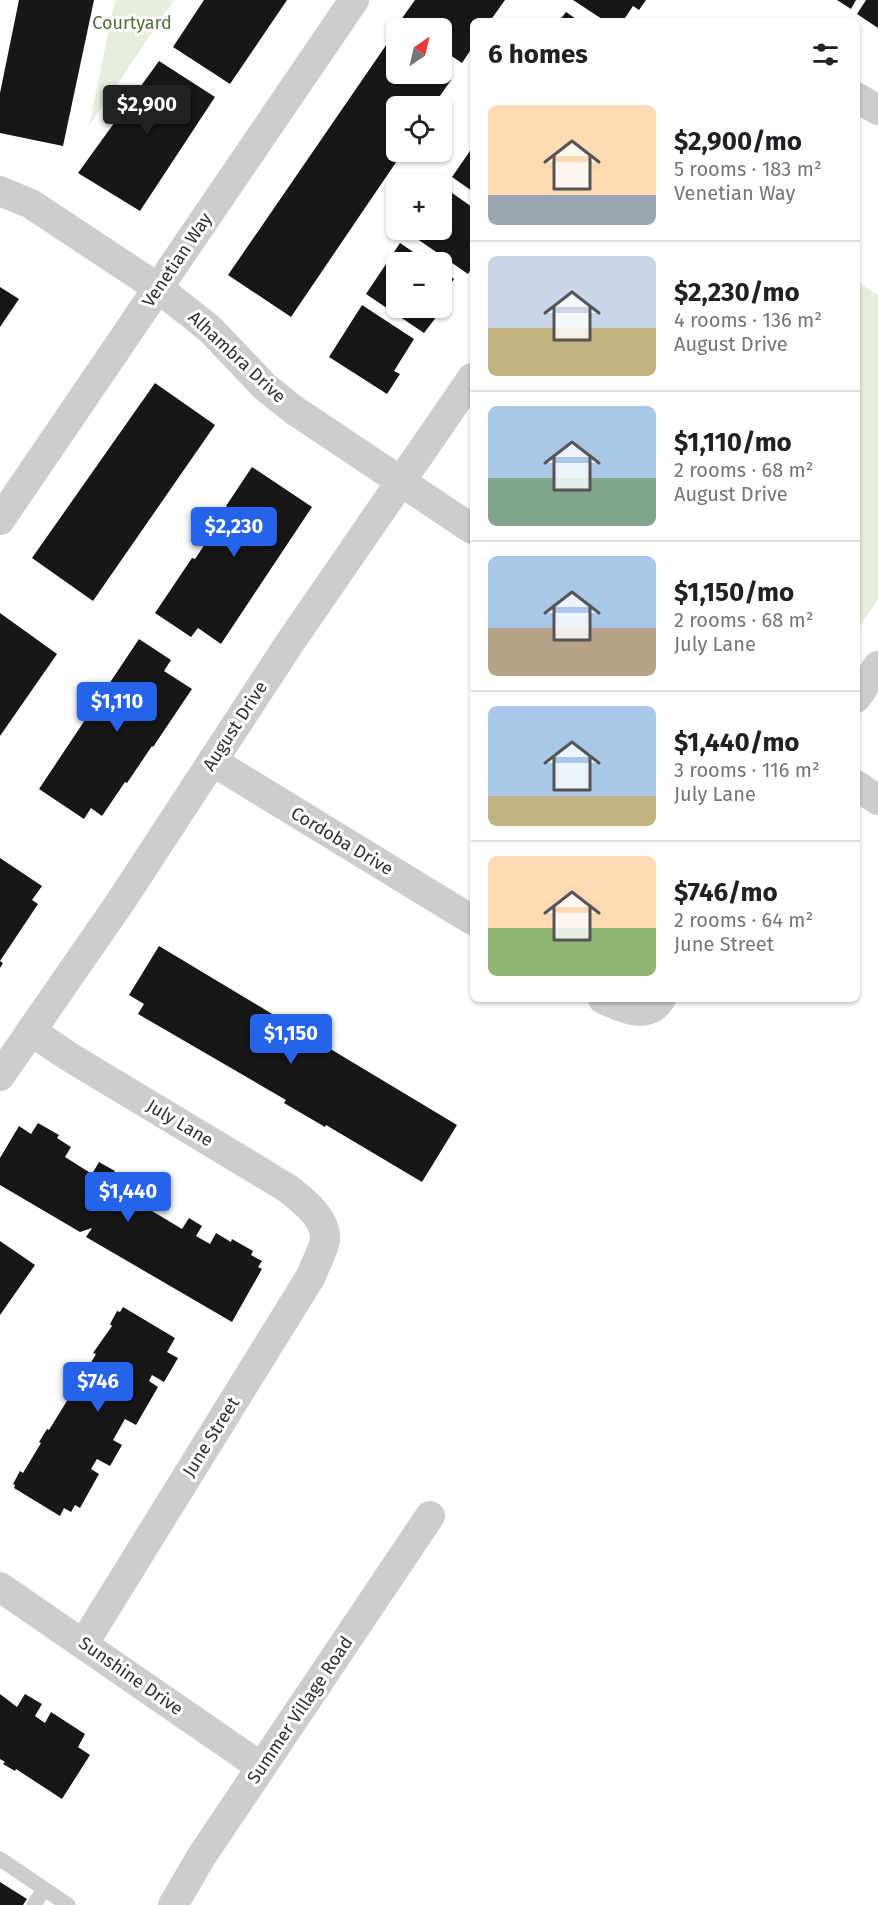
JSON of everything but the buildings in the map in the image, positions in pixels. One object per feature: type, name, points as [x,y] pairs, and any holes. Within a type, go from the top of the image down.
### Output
[{"type":"street","name":"Venetian Way","points":[[0,520],[354,0]]},
{"type":"street","points":[[860,99],[878,110]]},
{"type":"street","name":"Alhambra Drive","points":[[0,191],[48,214],[158,288],[210,329],[265,387],[294,410],[470,527]]},
{"type":"street","name":"August Drive","points":[[0,1076],[121,901],[289,644],[470,381]]},
{"type":"street","points":[[860,692],[878,666]]},
{"type":"street","name":"Cordoba Drive","points":[[212,761],[470,919]]},
{"type":"street","points":[[860,788],[878,800]]},
{"type":"street","points":[[610,1002],[629,1010],[646,1011],[657,1002]]},
{"type":"street","name":"July Lane","points":[[31,1031],[68,1056],[287,1188],[310,1208],[322,1225]]},
{"type":"street","name":"June Street","points":[[84,1643],[311,1276],[325,1240],[322,1225]]},
{"type":"street","name":"Summer Village Road","points":[[173,1905],[201,1857],[430,1516]]},
{"type":"street","name":"Sunshine Drive","points":[[0,1587],[261,1767]]},
{"type":"lane","points":[[0,1859],[68,1905]]},
{"type":"lane","points":[[34,1905],[44,1889]]},
{"type":"green space","name":"Courtyard","points":[[115,0],[174,0],[89,126]]},
{"type":"green space","points":[[860,283],[878,295],[878,599],[860,626]]}]
